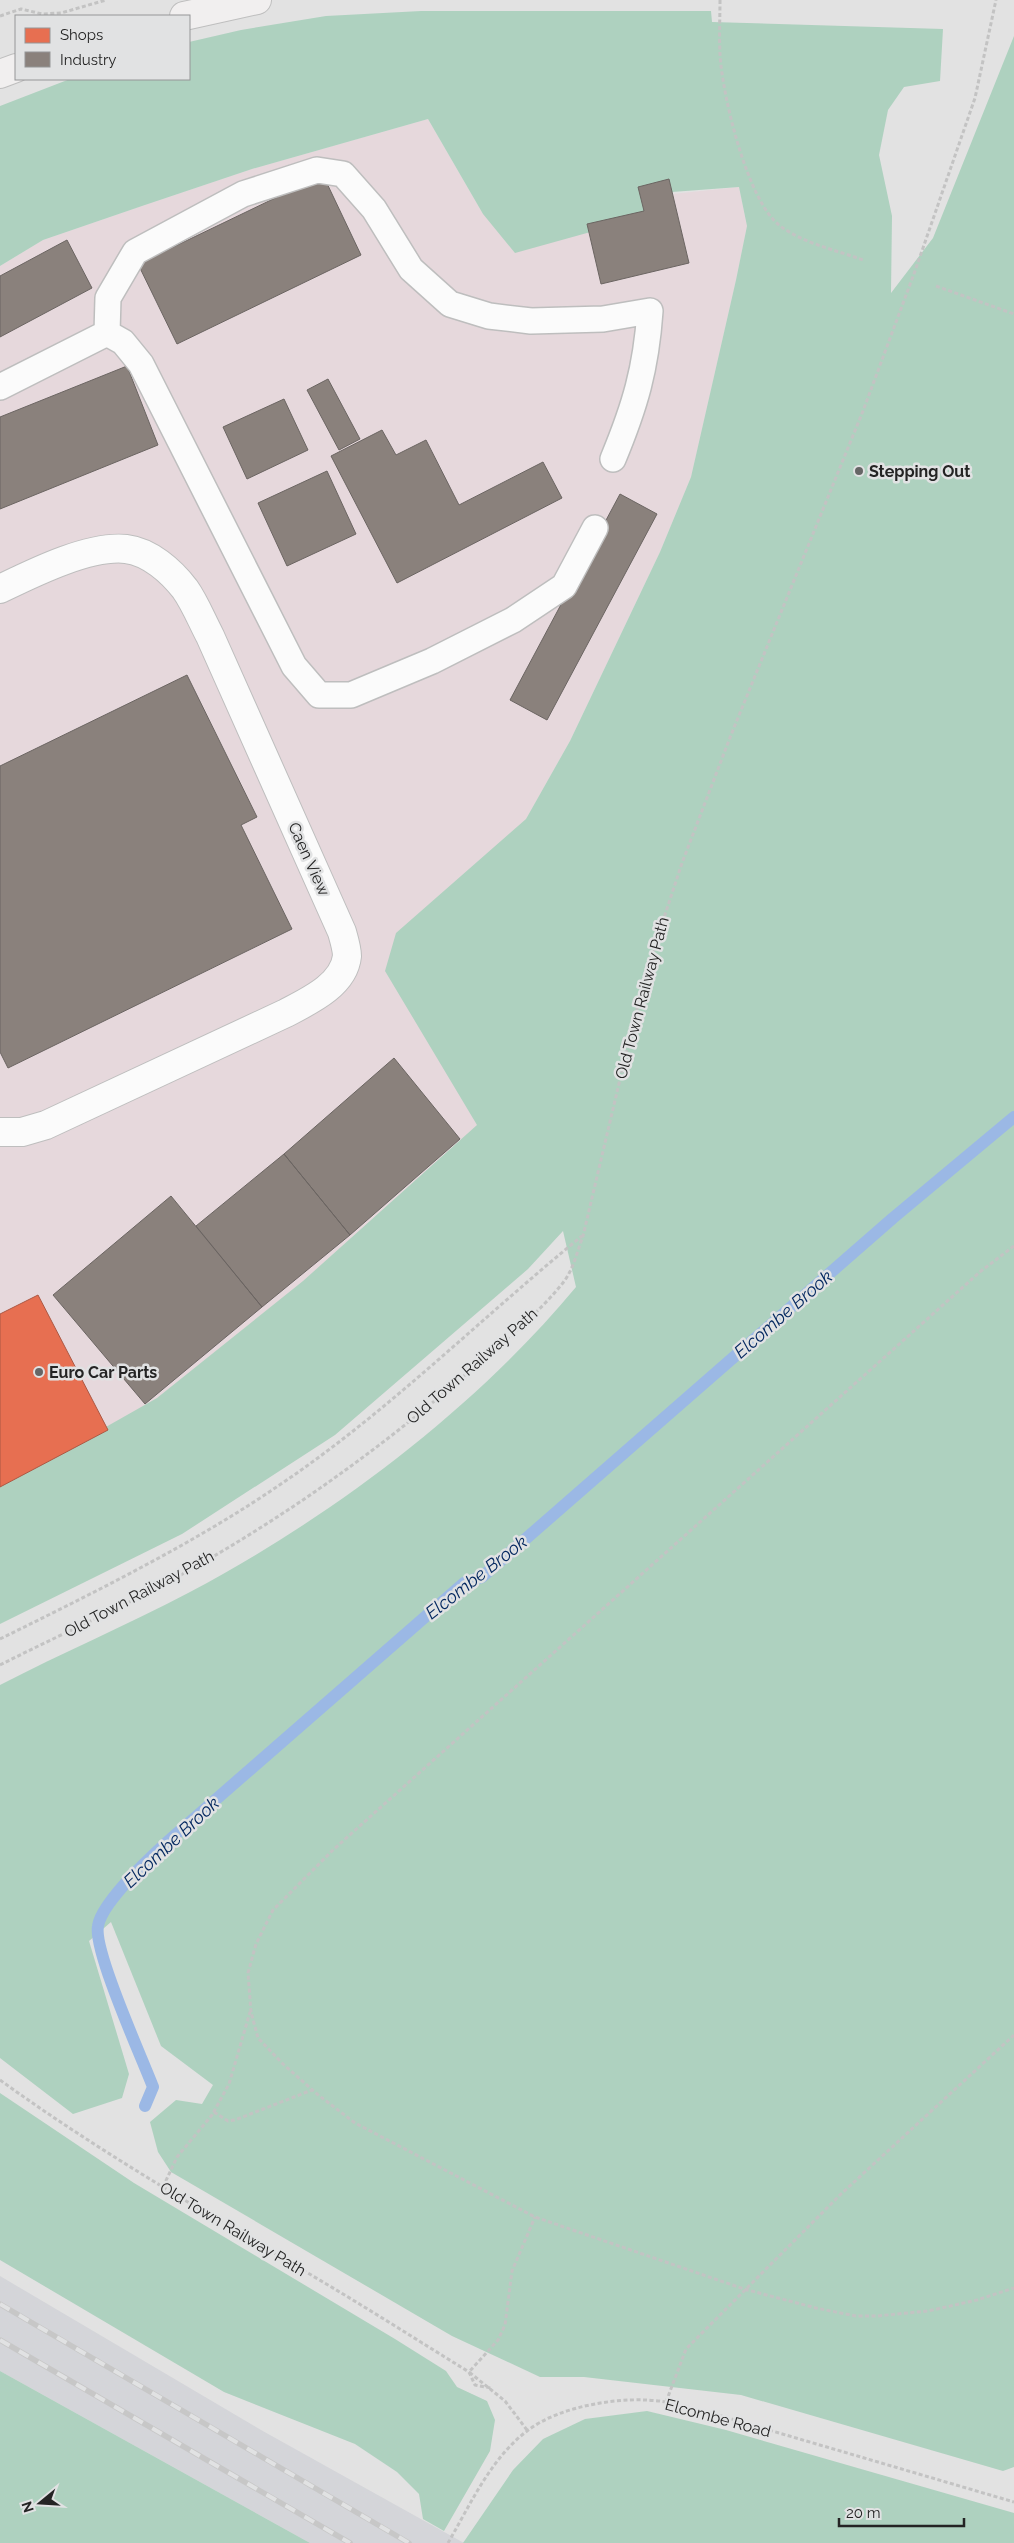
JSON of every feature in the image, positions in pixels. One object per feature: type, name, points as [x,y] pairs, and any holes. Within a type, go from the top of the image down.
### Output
[{"type":"main road","points":[[189,15],[257,0]]},
{"type":"street","name":"Caen View","points":[[0,589],[67,560],[99,552],[126,549],[151,558],[170,572],[186,590],[210,636],[342,932],[347,955],[341,972],[329,986],[311,1000],[286,1013],[46,1124],[22,1132],[0,1132]]},
{"type":"lane","points":[[107,333],[108,298],[135,252],[243,194],[317,170],[343,174],[374,209],[411,269],[450,304],[489,316],[531,321],[604,319],[650,311],[647,352],[634,408],[613,459]]},
{"type":"lane","points":[[0,387],[107,333]]},
{"type":"lane","points":[[107,333],[123,342],[142,364],[294,666],[319,695],[351,695],[432,661],[513,620],[564,586],[595,528]]},
{"type":"path","points":[[0,16],[21,9],[42,14],[61,13],[106,0]]},
{"type":"path","points":[[720,0],[720,53],[726,97],[751,182],[764,206],[776,223],[791,233],[863,260]]},
{"type":"path","name":"Old Town Railway Path","points":[[0,1665],[178,1576],[245,1537],[360,1458],[442,1395],[514,1332],[563,1284],[583,1236],[634,1020],[654,948],[682,863],[731,735],[863,411],[916,271],[975,98],[996,0]]},
{"type":"path","points":[[936,286],[1014,314]]},
{"type":"path","points":[[0,1639],[166,1552],[279,1486],[372,1416],[529,1279],[583,1236]]},
{"type":"path","points":[[1014,1246],[981,1271],[466,1729],[334,1849],[272,1910],[256,1944],[248,1973],[251,2012],[258,2038],[312,2090],[355,2123],[534,2217],[744,2289],[856,2316],[928,2310],[977,2300],[1014,2288]]},
{"type":"path","points":[[163,2188],[176,2157],[214,2112],[229,2084],[251,2012]]},
{"type":"path","points":[[666,2402],[686,2350],[744,2289],[841,2194],[1014,2035]]},
{"type":"path","name":"Old Town Railway Path","points":[[0,2080],[62,2125],[163,2188],[470,2372],[505,2401],[527,2430]]},
{"type":"path","points":[[214,2112],[228,2121],[235,2120],[312,2090]]},
{"type":"path","points":[[470,2372],[498,2340],[505,2325],[512,2272],[534,2217]]},
{"type":"path","name":"Old Town Railway Path","points":[[470,2372],[475,2385],[491,2388]]},
{"type":"path","name":"Elcombe Road","points":[[448,2543],[496,2464],[527,2430],[564,2411],[639,2400],[666,2402],[1014,2502]]},
{"type":"shaded area","points":[[428,119],[483,214],[739,187],[747,226],[691,477],[660,552],[570,741],[446,962],[554,1083],[0,1537],[0,266],[43,240],[252,169]]},
{"type":"shaded area","points":[[0,2276],[261,2430],[464,2543],[310,2543],[0,2371]]},
{"type":"green space","points":[[421,11],[711,11],[712,22],[943,29],[940,81],[904,87],[888,110],[879,155],[892,216],[891,293],[933,238],[1014,36],[1014,2467],[1003,2471],[741,2395],[584,2377],[540,2377],[452,2336],[171,2172],[158,2152],[150,2122],[176,2100],[202,2104],[213,2085],[161,2046],[111,1922],[89,1941],[129,2074],[122,2098],[73,2114],[0,2058],[0,1685],[190,1592],[243,1563],[347,1495],[398,1458],[493,1376],[576,1287],[563,1231],[528,1269],[335,1435],[182,1534],[0,1624],[0,1487],[157,1398],[303,1281],[477,1125],[385,971],[396,933],[526,819],[570,741],[660,552],[691,477],[747,226],[739,187],[672,192],[666,211],[515,253],[483,214],[428,119],[252,169],[43,240],[0,266],[0,106],[67,80],[190,80],[190,42],[241,30],[326,16]]},
{"type":"green space","points":[[0,2093],[134,2183],[395,2339],[446,2371],[457,2387],[487,2401],[495,2420],[490,2451],[444,2531],[423,2519],[419,2494],[397,2472],[355,2444],[224,2392],[0,2260]]},
{"type":"green space","points":[[0,2371],[310,2543],[0,2543]]},
{"type":"green space","points":[[647,2411],[726,2430],[1014,2513],[1014,2543],[463,2543],[513,2470],[543,2439],[585,2419]]},
{"type":"building: Shops","name":"Euro Car Parts","points":[[38,1295],[108,1430],[0,1487],[0,1314]]},
{"type":"building: Industry","points":[[323,175],[361,255],[177,344],[138,264]]},
{"type":"building: Industry","points":[[669,179],[689,263],[601,284],[587,224],[644,211],[638,187]]},
{"type":"building: Industry","points":[[67,240],[92,288],[0,337],[0,276]]},
{"type":"building: Industry","points":[[127,366],[158,445],[0,509],[0,417]]},
{"type":"building: Industry","points":[[328,379],[360,439],[339,450],[307,390]]},
{"type":"building: Industry","points":[[284,399],[308,450],[247,479],[223,427]]},
{"type":"building: Industry","points":[[382,430],[396,455],[426,440],[459,505],[543,462],[562,498],[397,583],[331,456]]},
{"type":"building: Industry","points":[[327,471],[356,534],[287,566],[258,503]]},
{"type":"building: Industry","points":[[620,494],[657,514],[547,720],[510,700]]},
{"type":"building: Industry","points":[[187,675],[257,817],[241,825],[292,929],[8,1068],[0,1052],[0,766]]},
{"type":"building: Industry","points":[[394,1058],[460,1139],[350,1235],[284,1154]]},
{"type":"building: Industry","points":[[284,1154],[350,1235],[262,1307],[196,1226]]},
{"type":"building: Industry","points":[[171,1196],[262,1307],[145,1404],[53,1295]]},
{"type":"waterway","name":"Elcombe Brook","points":[[145,2106],[153,2087],[110,1980],[98,1939],[98,1926],[102,1915],[110,1902],[134,1874],[173,1837],[464,1583],[482,1577],[893,1218],[1014,1117]]},
{"type":"railway","points":[[0,2304],[409,2543]]},
{"type":"railway","points":[[0,2340],[350,2543]]},
{"type":"place","name":"Stepping Out","points":[[859,471]]},
{"type":"place","name":"Euro Car Parts","points":[[39,1372]]}]
